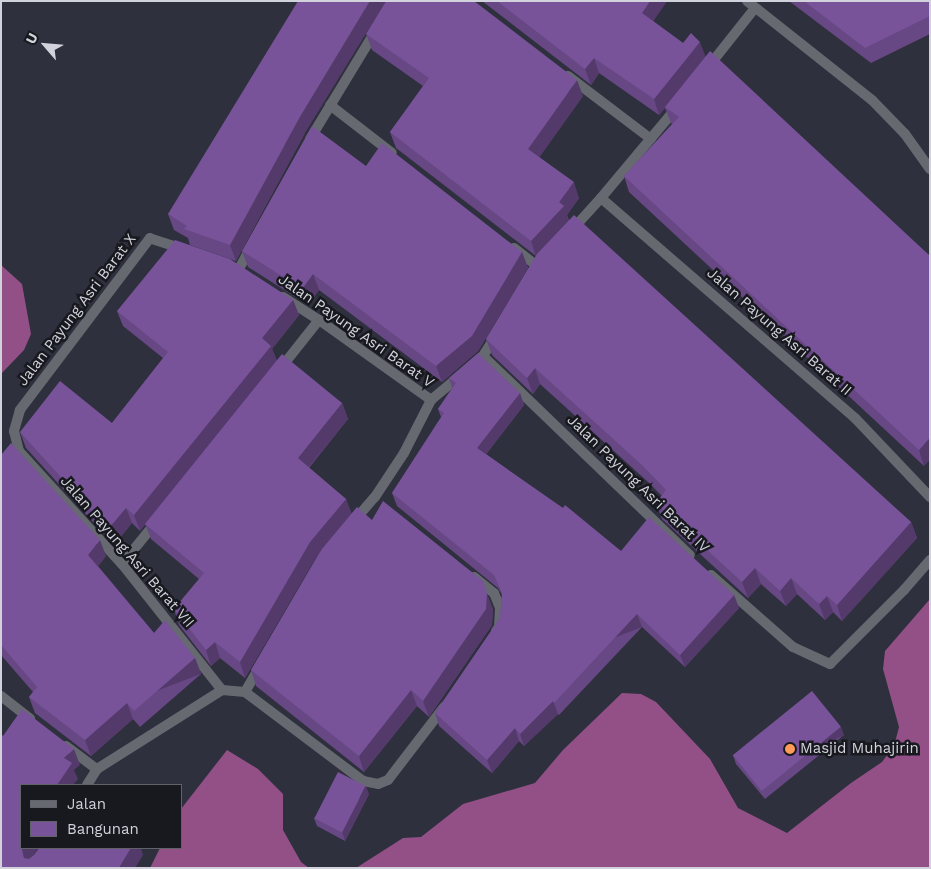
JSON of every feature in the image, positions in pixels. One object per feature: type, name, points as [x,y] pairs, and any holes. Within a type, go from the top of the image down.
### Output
[{"type":"street","points":[[700,77],[751,5],[872,100],[905,134],[930,169]]},
{"type":"street","points":[[306,148],[330,104],[384,17]]},
{"type":"street","points":[[557,67],[651,139]]},
{"type":"street","points":[[563,239],[601,198],[682,100]]},
{"type":"street","points":[[330,104],[399,158]]},
{"type":"street","name":"Jalan Payung Asri Barat II","points":[[601,198],[855,418],[930,497]]},
{"type":"street","points":[[238,270],[258,235]]},
{"type":"street","name":"Jalan Payung Asri Barat X","points":[[14,432],[20,410],[150,238],[195,254]]},
{"type":"street","points":[[506,242],[538,267]]},
{"type":"street","name":"Jalan Payung Asri Barat V","points":[[271,290],[319,320],[431,400]]},
{"type":"street","points":[[270,381],[319,320]]},
{"type":"street","points":[[343,533],[379,500],[431,400],[483,356],[503,323]]},
{"type":"street","name":"Jalan Payung Asri Barat IV","points":[[483,356],[701,565],[793,647],[830,664],[904,590],[930,560]]},
{"type":"street","name":"Jalan Payung Asri Barat VII","points":[[14,432],[19,451],[122,564],[222,690]]},
{"type":"street","points":[[122,564],[165,511]]},
{"type":"street","points":[[464,569],[494,593],[500,608],[499,627],[488,642]]},
{"type":"street","points":[[245,692],[264,660]]},
{"type":"street","points":[[87,784],[97,769],[222,690],[245,692],[363,782],[378,784],[388,780],[435,720],[451,696]]},
{"type":"street","points":[[1,696],[38,724]]},
{"type":"street","points":[[60,741],[97,769]]},
{"type":"shaded area","points":[[1,265],[22,284],[31,334],[24,350],[1,374]]},
{"type":"shaded area","points":[[930,599],[930,868],[356,868],[403,838],[421,837],[463,804],[535,783],[563,750],[622,693],[641,694],[656,702],[710,759],[738,808],[787,833],[851,783],[882,762],[894,746],[899,727],[883,669],[885,651]]},
{"type":"shaded area","points":[[227,750],[258,769],[283,794],[283,830],[301,862],[309,868],[150,868],[160,849],[182,849],[182,808]]},
{"type":"building","points":[[298,1],[370,1],[300,117],[230,245],[184,229],[187,226],[168,214]]},
{"type":"building","points":[[386,1],[474,1],[577,80],[528,149],[574,182],[559,202],[564,206],[531,241],[390,132],[429,78],[366,34]]},
{"type":"building","points":[[497,1],[650,1],[642,13],[683,43],[691,33],[700,42],[654,99],[594,58],[585,69]]},
{"type":"building","points":[[804,1],[930,1],[930,16],[865,48]]},
{"type":"building","points":[[710,51],[930,256],[930,438],[919,450],[624,176],[679,117],[665,107]]},
{"type":"building","points":[[312,126],[366,166],[382,143],[522,252],[472,336],[436,366],[313,274],[302,289],[242,251]]},
{"type":"building","points":[[574,215],[911,522],[837,605],[827,596],[819,604],[791,578],[780,591],[755,568],[742,582],[656,503],[666,490],[643,466],[535,368],[527,378],[486,339],[537,254]]},
{"type":"building","points":[[175,240],[230,259],[293,300],[262,338],[271,346],[134,515],[126,508],[108,529],[20,432],[60,381],[112,423],[168,352],[117,311]]},
{"type":"building","points":[[478,353],[520,393],[477,448],[563,508],[565,505],[621,551],[649,517],[734,595],[680,655],[637,614],[554,703],[553,701],[520,734],[515,728],[487,760],[435,713],[500,618],[502,593],[494,575],[392,493],[444,413],[438,409],[456,383],[449,378]]},
{"type":"building","points":[[282,354],[342,403],[298,458],[346,499],[310,542],[240,662],[215,642],[206,650],[174,609],[204,573],[145,524]]},
{"type":"building","points":[[11,443],[100,540],[88,555],[154,633],[165,620],[195,658],[134,711],[127,703],[85,740],[29,697],[37,687],[1,645],[1,455]]},
{"type":"building","points":[[383,501],[483,581],[487,593],[486,609],[423,701],[411,690],[359,756],[251,670],[322,549],[357,507],[372,520]]},
{"type":"building","name":"Masjid Muhajirin","points":[[812,691],[841,727],[762,791],[733,755]]},
{"type":"building","points":[[22,709],[74,749],[64,758],[72,763],[58,784],[20,784],[20,849],[22,849],[24,858],[29,859],[38,849],[130,849],[119,868],[1,868],[1,734],[3,736]]},
{"type":"building","points":[[338,772],[366,786],[342,832],[314,818]]},
{"type":"place","name":"Masjid Muhajirin","points":[[790,749]]}]
